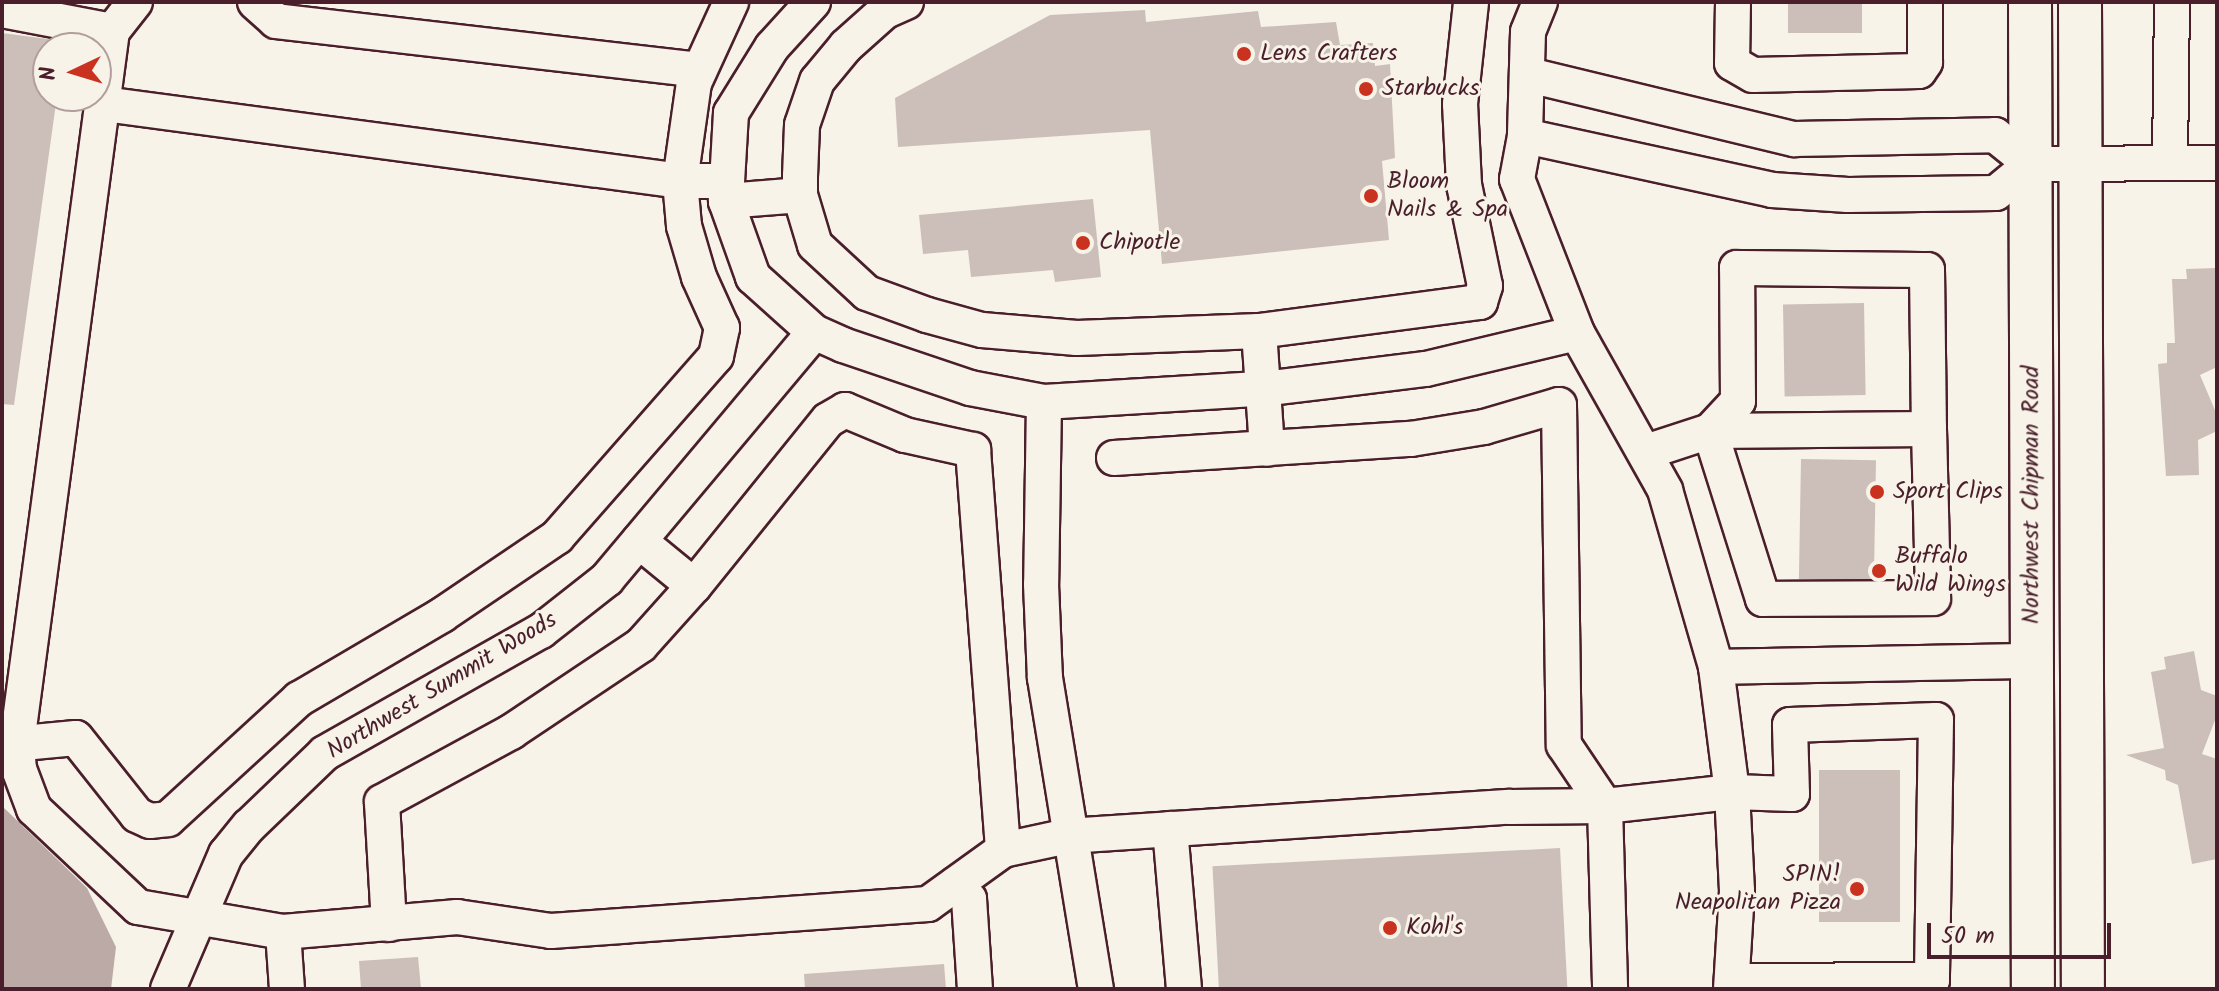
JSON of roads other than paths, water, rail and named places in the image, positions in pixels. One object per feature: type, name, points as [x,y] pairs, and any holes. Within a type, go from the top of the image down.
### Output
[{"type":"main road","name":"Northwest Chipman Road","points":[[2030,2],[2033,989]]},
{"type":"main road","name":"Northwest Chipman Road","points":[[2080,2],[2083,989]]},
{"type":"main road","points":[[2032,661],[2057,700],[2058,722],[2082,761]]},
{"type":"street","points":[[2,10],[112,31],[135,2]]},
{"type":"street","points":[[255,2],[276,21],[699,70]]},
{"type":"street","points":[[9,744],[76,738],[137,815],[150,821],[168,819],[299,699],[442,615],[557,537],[716,356],[722,328],[699,277],[684,226],[680,181],[685,117],[699,70],[731,2]]},
{"type":"street","points":[[813,2],[772,47],[731,113],[726,191],[753,277],[814,332],[970,388],[1044,402],[1263,388],[1426,369],[1577,333]]},
{"type":"street","points":[[906,2],[884,12],[855,38],[817,81],[802,125],[800,195],[815,245],[867,293],[927,315],[982,330],[1077,338],[1259,331],[1480,302],[1485,286],[1464,185],[1460,104],[1471,2]]},
{"type":"street","points":[[103,112],[9,744],[34,809],[138,907],[283,932],[457,917],[551,931],[928,904],[1003,850],[1068,836],[1605,806],[1732,792],[1792,794],[1790,725],[1936,720],[1933,985],[1732,985],[1737,891],[1732,792],[1716,667],[1665,490],[1577,333],[1517,179],[1525,136],[1528,32],[1540,2]]},
{"type":"street","points":[[1733,2],[1732,63],[1753,75],[1919,71],[1925,62],[1925,2]]},
{"type":"street","points":[[2170,162],[2172,2]]},
{"type":"street","points":[[1529,75],[1794,139],[1995,135],[2031,164]]},
{"type":"street","points":[[112,105],[680,181],[726,191],[800,195]]},
{"type":"street","points":[[1525,136],[1772,190],[1848,195],[1996,193],[2031,164],[2217,163]]},
{"type":"street","points":[[1737,268],[1927,270],[1933,598],[1763,599],[1710,431],[1738,401],[1737,268]]},
{"type":"street","points":[[1259,331],[1267,449]]},
{"type":"street","name":"Northwest Summit Woods","points":[[168,989],[196,916],[226,854],[325,753],[541,631],[607,579],[814,332]]},
{"type":"street","points":[[1044,402],[1045,678],[1068,836],[1096,989]]},
{"type":"street","points":[[1114,458],[1411,439],[1484,427],[1559,405],[1564,745],[1605,806],[1610,989]]},
{"type":"street","points":[[389,924],[382,802],[579,688],[641,645],[694,586],[828,420],[845,410],[905,435],[973,450],[1003,850]]},
{"type":"street","points":[[1646,452],[1710,431],[1929,429]]},
{"type":"street","points":[[639,541],[694,586]]},
{"type":"street","points":[[1716,667],[2032,661]]},
{"type":"street","points":[[1170,829],[1184,989]]},
{"type":"street","points":[[956,884],[969,899],[975,989]]},
{"type":"street","points":[[283,932],[287,989]]},
{"type":"place","name":"Lens Crafters","points":[[1244,54]]},
{"type":"place","name":"Starbucks","points":[[1366,89]]},
{"type":"place","name":"Bloom Nails & Spa","points":[[1371,196]]},
{"type":"place","name":"Chipotle","points":[[1083,243]]},
{"type":"place","name":"Sport Clips","points":[[1877,492]]},
{"type":"place","name":"Buffalo Wild Wings","points":[[1879,571]]},
{"type":"place","name":"SPIN! Neapolitan Pizza","points":[[1857,889]]},
{"type":"place","name":"Kohl's","points":[[1390,928]]}]
